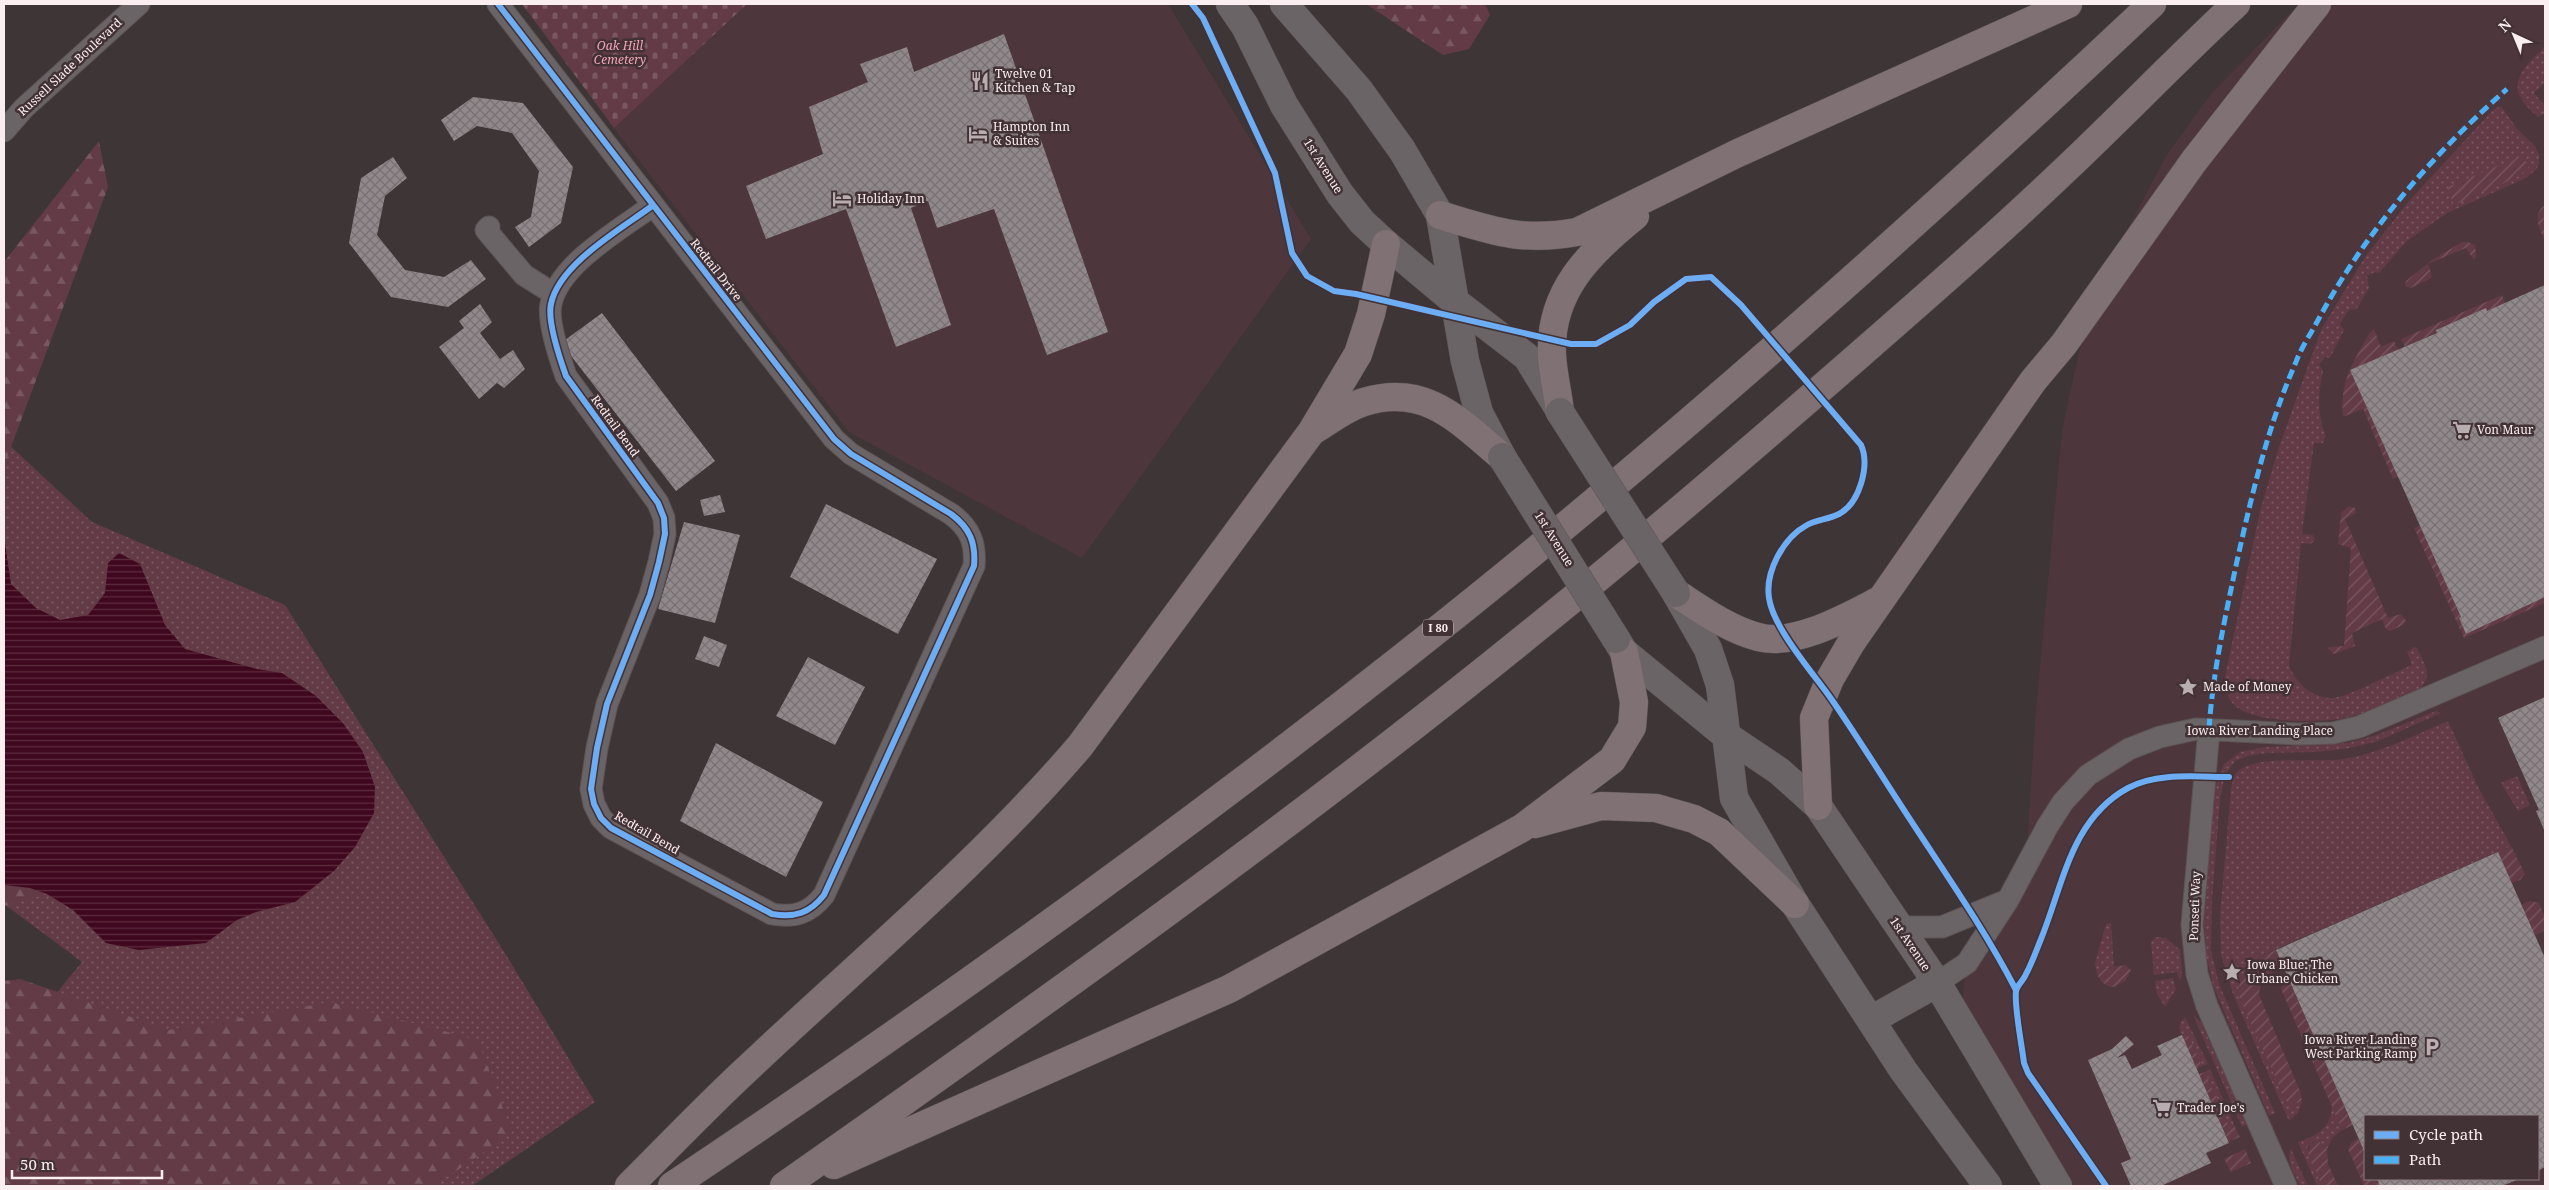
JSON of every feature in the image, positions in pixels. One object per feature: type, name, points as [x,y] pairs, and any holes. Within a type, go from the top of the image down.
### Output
[{"type":"highway","points":[[1440,215],[1516,236],[1550,237],[1577,232],[1738,153],[2068,4]]},
{"type":"highway","name":"I 80","points":[[672,1186],[788,1108],[1159,844],[1396,662],[1527,557],[1724,391],[1906,232],[2152,4]]},
{"type":"highway","points":[[785,1186],[1195,893],[1434,711],[1551,617],[1764,438],[1918,303],[2068,168],[2167,68],[2236,4]]},
{"type":"highway","points":[[1818,806],[1814,718],[1830,679],[1851,643],[2033,381],[2064,344],[2194,162],[2317,4]]},
{"type":"highway","points":[[1560,412],[1552,355],[1554,324],[1561,299],[1581,267],[1605,240],[1680,182]]},
{"type":"highway","points":[[629,1186],[746,1069],[906,925],[971,863],[1039,793],[1091,731],[1312,432],[1358,354],[1371,314],[1386,244]]},
{"type":"highway","points":[[1312,432],[1362,402],[1387,397],[1417,398],[1449,412],[1502,457]]},
{"type":"highway","points":[[1676,593],[1721,622],[1759,638],[1782,637],[1820,630],[1881,600]]},
{"type":"highway","points":[[785,1186],[1230,989],[1522,828],[1612,760],[1632,726],[1634,702],[1620,645]]},
{"type":"highway","points":[[1522,828],[1601,806],[1656,808],[1694,819],[1719,832],[1795,904]]},
{"type":"main road","name":"1st Avenue","points":[[1230,4],[1245,26],[1284,105],[1340,194],[1362,222],[1453,300],[1527,357],[1676,593],[1708,648],[1720,685],[1724,734],[1734,798],[1795,904],[1924,1100],[1988,1186]]},
{"type":"main road","name":"1st Avenue","points":[[1284,4],[1359,90],[1402,150],[1440,215],[1453,300],[1465,361],[1479,413],[1502,457],[1620,645],[1724,734],[1779,772],[1818,806],[1936,984],[2058,1186]]},
{"type":"main road","points":[[1871,1020],[1936,984]]},
{"type":"street","name":"Russell Slade Boulevard","points":[[4,131],[24,108],[139,4]]},
{"type":"street","name":"Redtail Drive","points":[[498,4],[652,206],[834,439],[851,454],[951,514]]},
{"type":"street","points":[[489,227],[486,230],[513,264],[524,275],[554,294],[566,276],[583,258],[652,206]]},
{"type":"street","name":"Redtail Bend","points":[[554,294],[550,306],[557,353],[566,376],[658,503],[664,518],[665,534],[652,587],[607,704],[597,748],[591,789],[594,804],[601,818],[611,828],[772,914],[788,916],[801,914],[814,907],[824,895],[974,566],[975,550],[971,535],[963,523],[951,514]]},
{"type":"street","name":"Iowa River Landing Place","points":[[1936,984],[1967,963],[2008,900],[2047,827],[2063,802],[2088,775],[2129,750],[2160,737],[2182,731],[2208,729],[2298,734],[2334,733],[2360,727],[2545,647]]},
{"type":"street","name":"Ponseti Way","points":[[2208,729],[2192,925],[2197,974],[2207,1006],[2286,1186]]},
{"type":"street","points":[[1899,927],[1942,927],[2008,900]]},
{"type":"shaded area","points":[[747,4],[1168,4],[1311,239],[1082,558],[849,432],[614,128]]},
{"type":"shaded area","points":[[2299,4],[2545,4],[2545,1186],[2062,1186],[1962,1003],[1965,977],[2027,848],[2035,722],[2062,431],[2080,348],[2102,278],[2166,156],[2211,94]]},
{"type":"shaded area","points":[[4,536],[11,584],[36,608],[60,620],[88,615],[105,593],[108,563],[119,553],[140,564],[165,625],[185,649],[257,669],[282,673],[316,696],[343,723],[363,752],[375,787],[374,813],[355,847],[334,871],[295,902],[256,912],[237,920],[206,943],[139,950],[106,943],[73,910],[47,894],[30,888],[4,885]]},
{"type":"green space","name":"Oak Hill Cemetery","points":[[522,4],[747,4],[614,128]]},
{"type":"green space","points":[[1366,4],[1485,4],[1490,15],[1469,49],[1443,55]]},
{"type":"green space","points":[[2545,47],[2545,82],[2534,93],[2545,106],[2545,113],[2538,117],[2527,107],[2521,98],[2518,80],[2528,64]]},
{"type":"green space","points":[[2501,106],[2517,129],[2535,146],[2539,155],[2539,164],[2536,170],[2524,179],[2447,213],[2407,241],[2379,273],[2375,272],[2367,276],[2369,288],[2356,310],[2348,311],[2340,324],[2344,330],[2330,358],[2325,357],[2319,365],[2323,371],[2319,396],[2320,412],[2326,436],[2323,443],[2314,443],[2302,534],[2313,535],[2315,540],[2311,544],[2301,543],[2289,666],[2301,684],[2312,693],[2326,698],[2340,697],[2412,665],[2407,652],[2414,647],[2417,648],[2427,672],[2426,680],[2422,687],[2411,694],[2372,710],[2334,720],[2271,719],[2244,711],[2234,705],[2228,696],[2225,677],[2260,511],[2279,447],[2321,330],[2365,257],[2409,201],[2494,109]]},
{"type":"green space","points":[[99,141],[108,187],[4,466],[4,262]]},
{"type":"green space","points":[[2519,157],[2528,163],[2528,169],[2517,177],[2454,205],[2448,190],[2450,186]]},
{"type":"green space","points":[[2545,205],[2545,242],[2539,227],[2538,213]]},
{"type":"green space","points":[[2462,242],[2475,245],[2476,256],[2474,260],[2466,248],[2428,264],[2432,276],[2430,279],[2411,288],[2405,286],[2406,281],[2432,260]]},
{"type":"green space","points":[[2502,295],[2505,303],[2487,311],[2486,309],[2405,347],[2401,339]]},
{"type":"green space","points":[[2374,329],[2381,347],[2394,341],[2398,350],[2351,370],[2399,476],[2393,479],[2363,409],[2343,417],[2343,393],[2348,373],[2369,334]]},
{"type":"green space","points":[[4,440],[92,522],[285,605],[508,958],[595,1102],[472,1186],[4,1186],[4,1057],[82,962],[4,904]]},
{"type":"green space","points":[[2349,506],[2355,508],[2356,513],[2345,519],[2388,618],[2401,614],[2406,621],[2403,625],[2390,631],[2386,629],[2382,619],[2352,633],[2355,646],[2334,654],[2328,649],[2329,647],[2344,646],[2351,548],[2338,544],[2341,513]]},
{"type":"green space","points":[[2421,525],[2461,617],[2459,618],[2466,634],[2545,597],[2545,603],[2464,638],[2414,528]]},
{"type":"green space","points":[[2436,711],[2441,713],[2378,741],[2350,748],[2317,752],[2267,753],[2248,756],[2235,761],[2225,775],[2220,799],[2212,901],[2211,950],[2219,984],[2275,1113],[2269,1116],[2213,985],[2206,954],[2204,922],[2215,786],[2224,764],[2240,752],[2265,747],[2348,743],[2377,735]]},
{"type":"green space","points":[[2448,721],[2478,787],[2511,846],[2256,958],[2247,965],[2237,992],[2286,1101],[2295,1104],[2302,1101],[2298,1113],[2289,1121],[2233,994],[2221,954],[2220,916],[2231,789],[2234,777],[2241,769],[2263,762],[2333,760],[2358,756],[2397,743]]},
{"type":"green space","points":[[2517,776],[2530,805],[2518,811],[2501,783]]},
{"type":"green space","points":[[2511,846],[2525,874],[2520,880],[2511,883],[2498,852]]},
{"type":"green space","points":[[4,885],[30,888],[47,894],[4,906]]},
{"type":"green space","points":[[2530,901],[2539,903],[2545,918],[2545,930],[2534,936],[2521,905]]},
{"type":"green space","points":[[2111,923],[2114,967],[2096,970],[2095,963],[2106,924]]},
{"type":"green space","points":[[2156,937],[2166,938],[2180,950],[2182,975],[2180,981],[2177,972],[2154,975],[2151,942]]},
{"type":"green space","points":[[2276,950],[2283,966],[2270,974],[2264,981],[2259,995],[2300,1091],[2302,1101],[2291,1105],[2286,1101],[2237,992],[2247,965],[2256,958]]},
{"type":"green space","points":[[2126,965],[2131,970],[2125,981],[2114,987],[2107,986],[2102,982],[2096,970]]},
{"type":"green space","points":[[2173,978],[2176,989],[2165,1007],[2157,994],[2155,981]]},
{"type":"green space","points":[[2288,978],[2353,1125],[2342,1130],[2281,989],[2283,982]]},
{"type":"green space","points":[[20,979],[169,1030],[331,1002],[478,1040],[512,1133],[434,1186],[4,1186],[4,981]]},
{"type":"green space","points":[[2193,1015],[2201,1022],[2247,1125],[2242,1127]]},
{"type":"green space","points":[[2185,1017],[2208,1064],[2202,1066],[2187,1033],[2182,1035],[2180,1025]]},
{"type":"green space","points":[[2187,1033],[2202,1066],[2197,1069],[2182,1035]]},
{"type":"green space","points":[[2210,1069],[2235,1127],[2230,1130],[2205,1072]]},
{"type":"green space","points":[[2205,1072],[2230,1129],[2235,1127],[2240,1137],[2229,1142],[2199,1074]]},
{"type":"green space","points":[[2332,1105],[2342,1130],[2332,1138],[2327,1149],[2320,1142],[2313,1141],[2307,1148],[2322,1186],[2317,1186],[2298,1142],[2322,1130],[2329,1120]]},
{"type":"green space","points":[[2359,1138],[2364,1150],[2364,1180],[2377,1180],[2380,1186],[2364,1186],[2348,1149],[2351,1143]]},
{"type":"green space","points":[[2317,1140],[2327,1149],[2328,1164],[2338,1186],[2322,1186],[2308,1153],[2310,1144]]},
{"type":"green space","points":[[2245,1149],[2251,1163],[2231,1172],[2224,1159]]},
{"type":"green space","points":[[2291,1149],[2307,1184],[2300,1186],[2293,1173],[2289,1158]]},
{"type":"building","points":[[1004,34],[1108,332],[1047,355],[994,209],[937,228],[928,201],[911,208],[951,325],[896,347],[846,209],[766,239],[746,186],[823,154],[809,107],[868,82],[860,64],[907,47],[914,72]]},
{"type":"building","points":[[473,97],[523,103],[573,167],[561,223],[529,247],[515,227],[531,217],[539,171],[512,133],[477,126],[454,141],[441,120]]},
{"type":"building","points":[[393,157],[407,178],[385,196],[377,235],[405,270],[444,277],[471,260],[486,279],[448,307],[391,297],[349,243],[361,178]]},
{"type":"building","name":"Von Maur","points":[[2545,285],[2545,597],[2466,634],[2459,618],[2461,617],[2350,370],[2437,333],[2436,330],[2486,308],[2487,311]]},
{"type":"building","points":[[480,304],[492,322],[480,333],[500,359],[513,350],[525,369],[504,388],[497,383],[479,399],[439,347],[464,328],[459,321]]},
{"type":"building","points":[[602,313],[715,461],[676,491],[561,343]]},
{"type":"building","points":[[720,495],[725,512],[704,516],[700,500]]},
{"type":"building","points":[[826,504],[937,559],[898,634],[790,577]]},
{"type":"building","points":[[684,522],[740,535],[715,623],[658,609]]},
{"type":"building","points":[[704,636],[727,645],[719,667],[695,659]]},
{"type":"building","points":[[808,657],[865,687],[835,745],[776,716]]},
{"type":"building","points":[[2545,697],[2545,832],[2536,811],[2539,810],[2498,718]]},
{"type":"building","points":[[716,743],[823,802],[786,877],[680,821]]},
{"type":"building","name":"Iowa River Landing West Parking Ramp","points":[[2498,852],[2545,958],[2545,1167],[2539,1170],[2539,1115],[2364,1115],[2364,1151],[2276,950]]},
{"type":"building","name":"Trader Joe's","points":[[2182,1035],[2229,1143],[2206,1153],[2211,1163],[2161,1186],[2131,1186],[2121,1163],[2131,1159],[2088,1060],[2112,1049],[2126,1036],[2134,1044],[2117,1058],[2125,1055],[2132,1069],[2162,1055],[2157,1046]]},
{"type":"building","points":[[2377,1180],[2517,1180],[2502,1186],[2380,1186]]},
{"type":"marked path","points":[[2209,729],[2213,686],[2220,645],[2249,510],[2277,410],[2300,352],[2336,289],[2378,226],[2426,168],[2507,89]]},
{"type":"cycle path","points":[[498,4],[834,439],[851,454],[958,519],[973,543],[974,566],[824,895],[813,906],[801,913],[788,915],[772,914],[611,828],[601,818],[594,804],[591,789],[597,748],[607,704],[650,595],[665,534],[664,518],[658,503],[566,376],[555,340],[550,311],[556,289],[578,261],[652,206]]},
{"type":"cycle path","points":[[1192,4],[1203,18],[1275,173],[1292,253],[1307,276],[1334,291],[1356,294],[1571,344],[1596,344],[1630,325],[1654,302],[1686,279],[1711,277],[1741,305],[1861,445],[1864,473],[1858,493],[1853,501],[1839,514],[1807,525],[1790,538],[1783,547],[1770,577],[1769,598],[1772,610],[1786,637],[1843,717],[1958,892],[2016,990]]},
{"type":"cycle path","points":[[2106,1186],[2028,1073],[2024,1063],[2018,1026],[2016,991],[2034,957],[2071,855],[2093,817],[2109,801],[2139,783],[2177,776],[2229,777]]},
{"type":"place","name":"Twelve 01 Kitchen & Tap","points":[[980,81]]},
{"type":"place","name":"Hampton Inn & Suites","points":[[978,134]]},
{"type":"place","name":"Holiday Inn","points":[[842,199]]},
{"type":"place","name":"Von Maur","points":[[2462,430]]},
{"type":"place","name":"Made of Money","points":[[2188,687]]},
{"type":"place","name":"Iowa Blue: The Urbane Chicken","points":[[2232,972]]},
{"type":"place","name":"Iowa River Landing West Parking Ramp","points":[[2432,1047]]},
{"type":"place","name":"Trader Joe's","points":[[2162,1108]]}]
